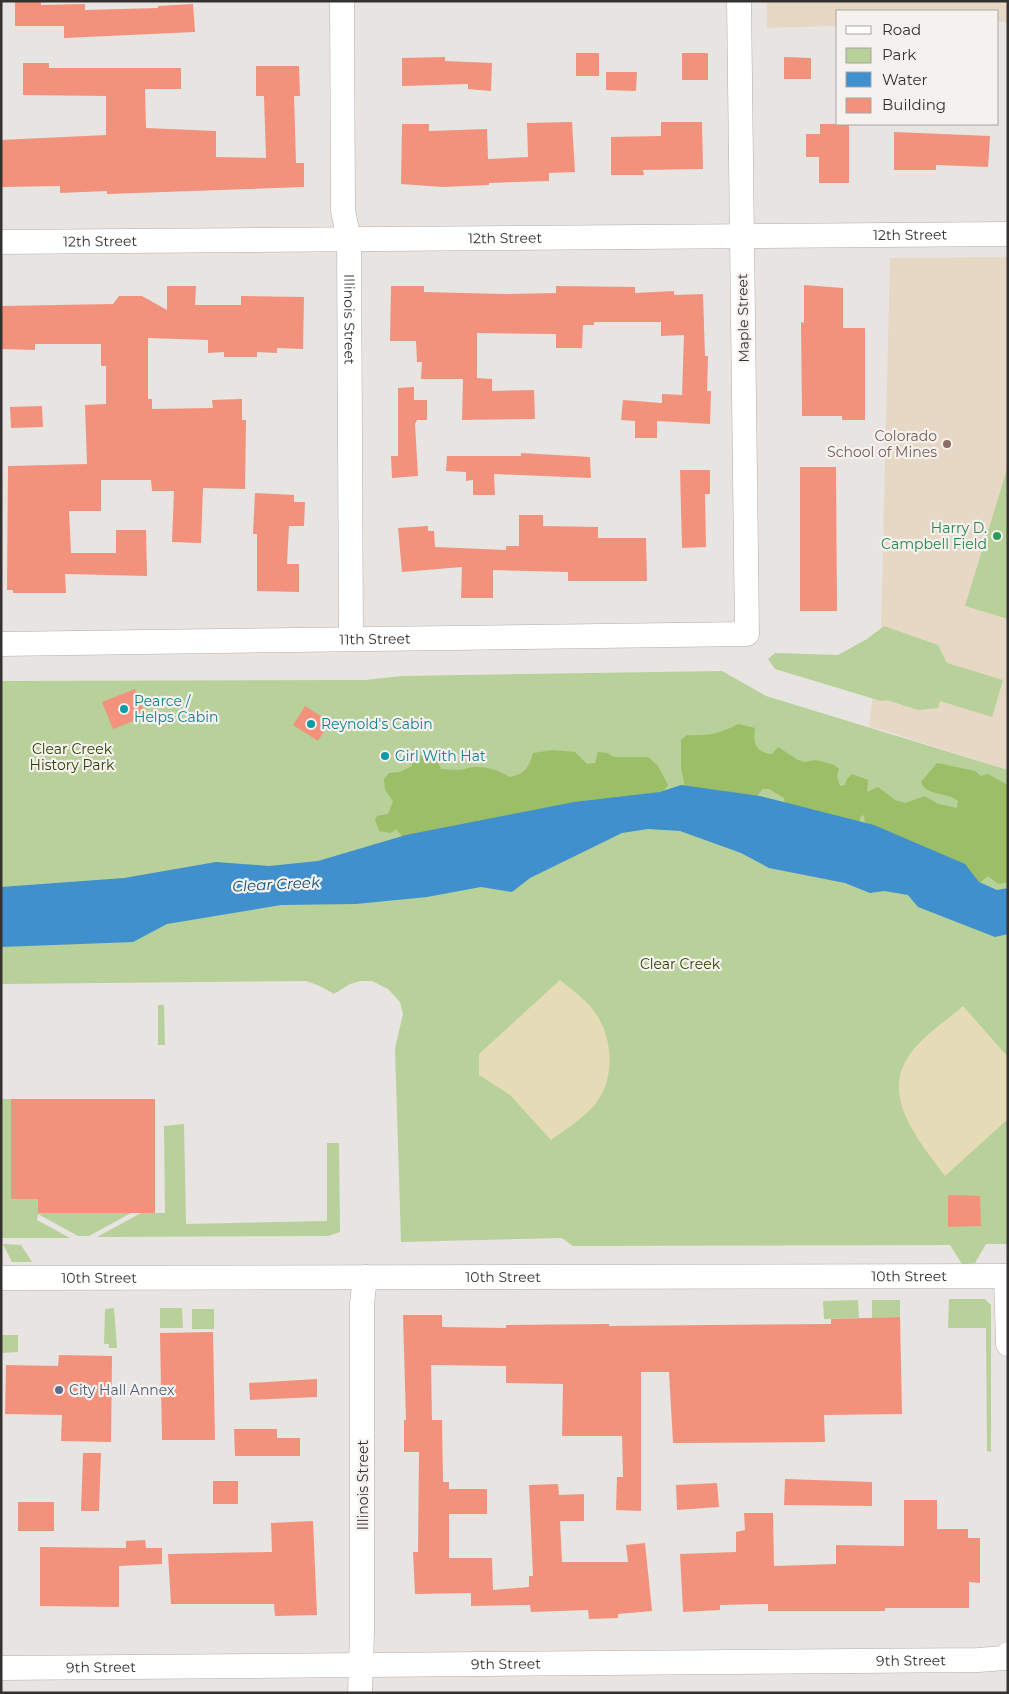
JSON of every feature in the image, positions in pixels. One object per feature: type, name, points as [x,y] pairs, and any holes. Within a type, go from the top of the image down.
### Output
[{"type":"street","name":"Illinois Street","points":[[342,1],[342,211],[349,240],[351,638]]},
{"type":"street","name":"Maple Street","points":[[739,1],[747,634]]},
{"type":"street","name":"12th Street","points":[[1,242],[1008,234]]},
{"type":"street","name":"11th Street","points":[[1,644],[747,634]]},
{"type":"street","name":"10th Street","points":[[1,1278],[1006,1276],[1008,1344]]},
{"type":"street","name":"Illinois Street","points":[[360,1693],[362,1304],[365,1277]]},
{"type":"street","name":"9th Street","points":[[1,1668],[978,1660],[1005,1658],[1008,1654]]},
{"type":"shaded area","points":[[767,1],[1008,1],[1008,22],[999,22],[999,10],[836,10],[836,26],[767,28]]},
{"type":"shaded area","name":"Colorado School of Mines","points":[[1008,257],[1008,770],[869,726],[881,631],[890,258]]},
{"type":"green space","name":"Harry D. Campbell Field","points":[[1008,466],[1008,619],[965,606]]},
{"type":"green space","points":[[884,626],[938,645],[947,663],[1003,680],[992,717],[940,701],[938,708],[918,710],[887,700],[881,701],[775,669],[768,659],[775,653],[838,655],[867,639]]},
{"type":"green space","name":"Clear Creek","points":[[722,671],[766,696],[1008,770],[1008,1244],[986,1244],[975,1263],[962,1264],[950,1245],[573,1246],[562,1238],[401,1242],[395,1048],[403,1014],[400,1002],[388,989],[372,981],[360,981],[350,984],[334,994],[306,981],[1,984],[1,681],[365,680],[402,676]]},
{"type":"green space","points":[[738,724],[755,728],[754,739],[756,746],[766,753],[772,754],[778,747],[798,760],[805,762],[816,760],[834,765],[839,769],[837,776],[840,786],[845,785],[847,779],[852,774],[868,780],[867,792],[878,787],[895,800],[905,803],[925,796],[938,804],[957,808],[958,801],[928,790],[921,782],[937,763],[975,771],[981,776],[988,774],[1008,785],[1008,882],[998,884],[988,876],[974,888],[866,835],[864,815],[860,817],[860,828],[786,808],[784,798],[769,789],[762,789],[754,802],[686,792],[681,768],[681,740],[687,735],[713,734]]},
{"type":"green space","points":[[553,750],[575,752],[587,764],[595,763],[598,752],[607,753],[614,757],[648,757],[658,766],[668,785],[659,796],[482,826],[479,819],[477,823],[405,840],[396,829],[391,833],[379,831],[375,820],[377,816],[388,814],[393,801],[385,790],[384,779],[389,773],[400,772],[412,766],[410,758],[415,754],[437,760],[441,769],[460,770],[483,767],[510,777],[526,769],[533,753]]},
{"type":"green space","points":[[158,1005],[164,1005],[165,1045],[158,1045]]},
{"type":"green space","points":[[1,1099],[11,1099],[11,1199],[38,1199],[38,1213],[131,1213],[89,1236],[78,1236],[38,1214],[37,1220],[70,1238],[1,1238]]},
{"type":"green space","points":[[184,1124],[186,1224],[327,1221],[327,1143],[339,1143],[340,1232],[328,1236],[97,1237],[141,1213],[165,1213],[164,1126]]},
{"type":"green space","points":[[3,1244],[21,1245],[32,1262],[12,1262]]},
{"type":"green space","points":[[949,1299],[985,1299],[991,1305],[991,1452],[987,1451],[986,1328],[948,1328]]},
{"type":"green space","points":[[858,1300],[859,1318],[824,1319],[823,1301]]},
{"type":"green space","points":[[872,1300],[900,1300],[900,1317],[872,1318]]},
{"type":"green space","points":[[114,1308],[117,1348],[109,1348],[109,1344],[104,1344],[105,1309]]},
{"type":"green space","points":[[160,1308],[182,1308],[183,1328],[160,1328]]},
{"type":"green space","points":[[192,1309],[214,1309],[214,1329],[192,1329]]},
{"type":"green space","points":[[1,1335],[18,1335],[18,1352],[1,1353]]},
{"type":"sand","points":[[560,980],[593,1009],[607,1037],[610,1063],[605,1088],[599,1099],[582,1118],[551,1140],[510,1095],[479,1075],[479,1054]]},
{"type":"sand","points":[[963,1006],[1008,1057],[1008,1119],[945,1176],[905,1116],[900,1099],[899,1083],[903,1067],[913,1050],[931,1032]]},
{"type":"water","name":"Clear Creek","points":[[681,785],[760,796],[874,825],[965,864],[979,882],[997,890],[1008,888],[1008,934],[995,937],[918,907],[908,895],[884,891],[870,893],[845,883],[769,868],[741,853],[680,831],[648,829],[622,833],[530,878],[512,892],[481,887],[427,897],[356,904],[281,905],[167,924],[133,942],[1,947],[1,887],[124,878],[216,862],[269,866],[318,861],[406,835],[574,802],[660,792]]},
{"type":"building","points":[[15,1],[41,1],[41,5],[85,4],[85,10],[158,8],[158,6],[193,4],[195,32],[64,38],[64,26],[15,26]]},
{"type":"building","points":[[576,53],[599,53],[599,76],[576,76]]},
{"type":"building","points":[[682,53],[708,53],[708,80],[682,80]]},
{"type":"building","points":[[445,57],[445,61],[492,63],[491,91],[468,89],[468,84],[402,86],[402,58]]},
{"type":"building","points":[[784,57],[811,58],[811,79],[784,79]]},
{"type":"building","points":[[23,63],[49,63],[49,68],[181,68],[181,89],[145,89],[146,128],[216,131],[216,157],[266,158],[264,96],[256,96],[256,66],[299,66],[300,96],[294,96],[296,163],[304,163],[304,187],[107,194],[107,191],[60,193],[60,186],[2,187],[1,140],[106,135],[106,96],[23,95]]},
{"type":"building","points":[[606,72],[637,72],[636,91],[606,90]]},
{"type":"building","points":[[572,122],[575,172],[549,173],[549,181],[443,187],[401,184],[402,124],[429,124],[429,131],[487,129],[488,159],[528,157],[527,123]]},
{"type":"building","points":[[661,122],[702,122],[703,169],[643,170],[644,175],[611,175],[611,137],[661,136]]},
{"type":"building","points":[[820,124],[849,125],[849,183],[819,183],[819,157],[806,157],[806,134],[820,134]]},
{"type":"building","points":[[894,132],[990,136],[988,167],[936,165],[936,170],[894,170]]},
{"type":"building","points":[[804,285],[843,288],[843,328],[865,328],[865,420],[842,420],[842,416],[802,416],[801,322],[804,323]]},
{"type":"building","points":[[167,286],[196,286],[195,305],[241,305],[241,296],[304,297],[303,349],[277,348],[277,353],[257,352],[257,357],[224,357],[224,352],[208,353],[208,340],[148,338],[148,399],[152,399],[152,409],[213,408],[212,400],[242,399],[242,420],[246,420],[245,489],[203,488],[201,543],[172,542],[174,491],[152,491],[151,480],[101,480],[101,511],[69,511],[71,553],[116,553],[116,530],[146,530],[147,576],[65,574],[66,593],[13,593],[13,590],[7,590],[8,466],[87,464],[85,405],[106,404],[106,366],[101,366],[101,344],[35,344],[35,350],[1,349],[1,306],[113,304],[119,296],[142,296],[167,310]]},
{"type":"building","points":[[391,286],[424,286],[424,292],[504,294],[556,293],[556,286],[635,287],[635,293],[674,291],[674,295],[703,294],[705,356],[708,356],[707,391],[711,391],[710,424],[657,421],[657,438],[635,438],[635,421],[621,420],[623,400],[662,403],[662,394],[682,395],[684,335],[661,336],[661,322],[594,322],[594,325],[583,325],[582,348],[556,348],[556,334],[477,333],[477,378],[492,379],[492,391],[534,390],[535,419],[462,420],[463,379],[421,379],[422,362],[417,362],[416,341],[390,341]]},
{"type":"building","points":[[414,387],[414,400],[427,400],[427,420],[417,420],[415,424],[418,476],[392,478],[391,456],[398,456],[398,388]]},
{"type":"building","points":[[42,406],[43,427],[11,428],[10,407]]},
{"type":"building","points":[[521,453],[590,457],[591,478],[494,474],[495,495],[473,495],[473,480],[466,481],[466,472],[446,471],[447,456],[521,456]]},
{"type":"building","points":[[800,467],[836,467],[837,611],[800,611]]},
{"type":"building","points":[[680,470],[710,470],[710,494],[705,494],[706,547],[682,548]]},
{"type":"building","points":[[255,493],[294,495],[294,502],[305,502],[304,526],[289,526],[287,564],[299,564],[299,592],[257,591],[257,534],[253,534]]},
{"type":"building","points":[[519,515],[543,515],[543,526],[598,527],[598,538],[646,538],[647,581],[568,581],[568,572],[493,570],[493,598],[461,598],[462,567],[402,572],[398,528],[428,526],[428,531],[434,531],[435,547],[506,550],[506,546],[519,546]]},
{"type":"building","name":"Pearce / Helps Cabin","points":[[135,689],[146,716],[113,729],[102,702]]},
{"type":"building","name":"Reynold's Cabin","points":[[305,706],[330,722],[318,741],[293,725]]},
{"type":"building","points":[[11,1099],[155,1099],[155,1213],[38,1213],[38,1199],[11,1199]]},
{"type":"building","points":[[948,1195],[980,1196],[981,1226],[948,1227]]},
{"type":"building","points":[[403,1315],[442,1315],[442,1327],[506,1328],[506,1325],[831,1324],[831,1319],[900,1317],[902,1414],[824,1415],[825,1442],[673,1443],[669,1372],[641,1372],[641,1511],[616,1510],[617,1477],[623,1477],[622,1436],[562,1436],[563,1384],[506,1383],[506,1366],[431,1365],[432,1420],[442,1420],[443,1482],[449,1482],[449,1489],[487,1489],[487,1514],[449,1514],[449,1558],[492,1558],[493,1590],[529,1587],[529,1576],[533,1576],[529,1485],[558,1484],[559,1495],[584,1494],[584,1521],[560,1521],[562,1562],[628,1562],[626,1545],[645,1543],[652,1611],[618,1614],[618,1618],[589,1619],[588,1610],[531,1612],[530,1605],[471,1606],[471,1593],[415,1594],[413,1552],[418,1552],[419,1452],[404,1452],[404,1420],[406,1420]]},
{"type":"building","points":[[213,1332],[215,1440],[162,1440],[160,1333]]},
{"type":"building","name":"City Hall Annex","points":[[59,1355],[112,1356],[111,1442],[61,1441],[62,1415],[5,1414],[6,1365],[58,1366]]},
{"type":"building","points":[[317,1379],[317,1397],[250,1400],[249,1383]]},
{"type":"building","points":[[234,1429],[277,1429],[277,1438],[300,1438],[300,1456],[235,1456]]},
{"type":"building","points":[[83,1453],[101,1453],[99,1511],[81,1511]]},
{"type":"building","points":[[785,1479],[872,1482],[872,1506],[784,1505]]},
{"type":"building","points":[[213,1481],[238,1481],[238,1504],[213,1504]]},
{"type":"building","points":[[717,1483],[719,1507],[677,1510],[676,1485]]},
{"type":"building","points":[[904,1500],[937,1500],[937,1529],[968,1529],[968,1538],[980,1538],[980,1583],[969,1582],[969,1608],[885,1608],[885,1611],[768,1611],[768,1604],[720,1605],[720,1610],[683,1612],[680,1554],[736,1552],[736,1532],[745,1530],[744,1513],[773,1513],[774,1566],[836,1564],[836,1545],[904,1546]]},
{"type":"building","points":[[18,1502],[54,1502],[54,1531],[18,1531]]},
{"type":"building","points":[[313,1521],[317,1615],[275,1616],[274,1604],[171,1604],[168,1554],[272,1552],[271,1523]]},
{"type":"building","points":[[145,1540],[146,1548],[162,1548],[162,1564],[119,1566],[119,1607],[40,1606],[40,1547],[126,1548],[126,1541]]},
{"type":"place","name":"Colorado School of Mines","points":[[947,444]]},
{"type":"place","name":"Harry D. Campbell Field","points":[[997,536]]},
{"type":"place","name":"Pearce / Helps Cabin","points":[[124,709]]},
{"type":"place","name":"Reynold's Cabin","points":[[311,724]]},
{"type":"place","name":"Girl With Hat","points":[[385,756]]},
{"type":"place","name":"City Hall Annex","points":[[59,1390]]},
{"type":"park label","name":"Clear Creek History Park","points":[[72,758]]}]
